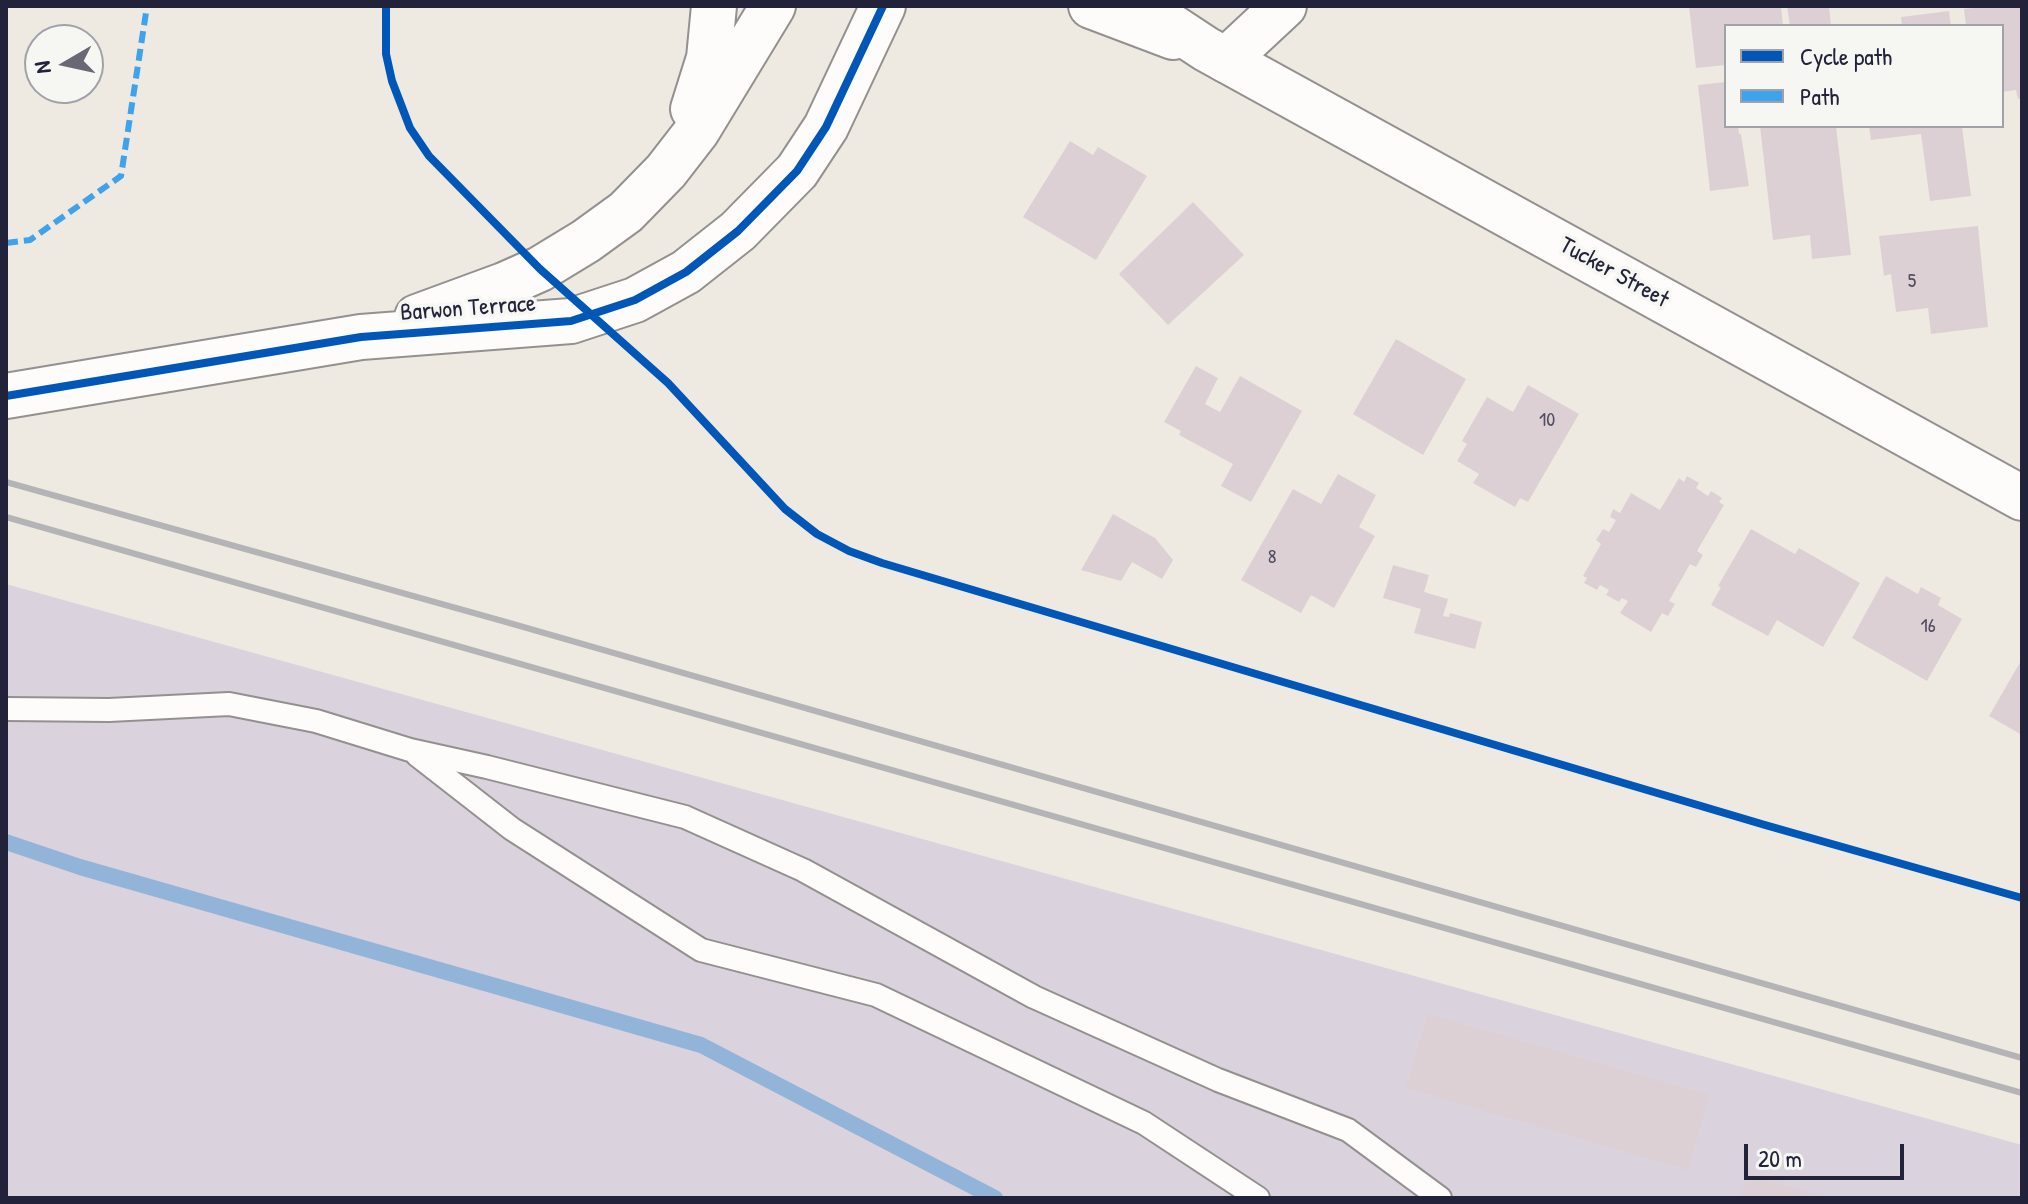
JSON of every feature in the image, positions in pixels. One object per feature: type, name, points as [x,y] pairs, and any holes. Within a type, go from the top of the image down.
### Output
[{"type":"street","name":"Barwon Terrace","points":[[651,188],[677,146],[693,108],[709,58],[714,6]]},
{"type":"street","name":"Barwon Terrace","points":[[361,337],[540,269],[604,228],[651,188],[697,131],[773,6]]},
{"type":"street","name":"Barwon Terrace","points":[[6,396],[361,337],[571,321],[635,300],[686,272],[760,211],[812,151],[854,72],[883,6]]},
{"type":"street","name":"Tucker Street","points":[[1091,6],[1162,16],[1216,54],[2022,498]]},
{"type":"street","points":[[1216,54],[1284,6]]},
{"type":"lane","points":[[6,709],[109,710],[229,704],[316,721],[410,750],[685,817],[803,870],[1034,997],[1218,1080],[1348,1130],[1440,1198]]},
{"type":"lane","points":[[410,750],[512,829],[701,950],[876,995],[1144,1123],[1258,1198]]},
{"type":"shaded area","points":[[6,584],[2022,1145],[2022,1198],[6,1198]]},
{"type":"building","points":[[1689,6],[1781,6],[1783,24],[1724,24],[1724,65],[1696,68]]},
{"type":"building","points":[[1787,6],[1829,6],[1831,24],[1790,24]]},
{"type":"building","points":[[2022,6],[2022,98],[2018,99],[2016,90],[2004,92],[2004,24],[1966,24],[1964,9]]},
{"type":"building","points":[[1949,11],[1951,24],[1902,24],[1901,17]]},
{"type":"building","points":[[1724,82],[1724,128],[1738,128],[1741,134],[1749,186],[1710,191],[1698,85]]},
{"type":"building","points":[[1760,128],[1836,128],[1851,255],[1812,259],[1810,235],[1773,240]]},
{"type":"building","points":[[1869,128],[1962,128],[1971,196],[1930,201],[1921,134],[1871,140]]},
{"type":"building","points":[[1070,141],[1093,155],[1098,147],[1147,176],[1096,260],[1023,217]]},
{"type":"building","points":[[1193,202],[1244,255],[1168,325],[1119,274]]},
{"type":"building","points":[[1978,226],[1988,327],[1931,334],[1928,308],[1896,312],[1891,274],[1884,276],[1879,236]]},
{"type":"building","points":[[1396,339],[1466,379],[1423,455],[1353,414]]},
{"type":"building","points":[[1196,366],[1218,378],[1205,404],[1220,412],[1240,376],[1302,411],[1251,502],[1221,486],[1233,464],[1179,435],[1181,431],[1164,422]]},
{"type":"building","points":[[1528,385],[1579,414],[1528,502],[1520,498],[1515,507],[1473,483],[1479,474],[1457,461],[1467,444],[1462,441],[1487,397],[1513,412]]},
{"type":"building","points":[[1338,474],[1376,495],[1359,527],[1375,536],[1334,608],[1311,595],[1301,613],[1241,580],[1293,489],[1321,504]]},
{"type":"building","points":[[1687,476],[1699,483],[1696,488],[1708,496],[1711,491],[1722,498],[1719,502],[1724,505],[1697,551],[1703,555],[1696,567],[1690,564],[1669,601],[1675,604],[1668,616],[1662,613],[1651,632],[1620,613],[1628,601],[1622,598],[1619,602],[1606,595],[1609,590],[1600,585],[1597,590],[1584,583],[1587,578],[1583,576],[1601,544],[1596,540],[1603,529],[1609,532],[1616,520],[1610,517],[1613,509],[1620,513],[1631,493],[1660,510],[1679,478],[1684,482]]},
{"type":"building","points":[[1113,514],[1155,538],[1173,560],[1162,579],[1132,562],[1121,581],[1081,570]]},
{"type":"building","points":[[1751,529],[1795,554],[1799,548],[1860,583],[1823,647],[1777,620],[1768,636],[1711,605],[1721,587],[1718,586]]},
{"type":"building","points":[[1393,565],[1429,575],[1424,592],[1448,599],[1443,616],[1449,617],[1450,613],[1482,622],[1475,649],[1414,633],[1421,609],[1383,598]]},
{"type":"building","points":[[1886,576],[1918,594],[1921,587],[1941,598],[1938,605],[1962,619],[1927,681],[1852,638]]},
{"type":"building","points":[[2022,659],[2022,735],[1989,716]]},
{"type":"building","points":[[1428,1014],[1709,1095],[1688,1170],[1406,1088]]},
{"type":"building","points":[[1748,1174],[1825,1197],[1825,1198],[1740,1198]]},
{"type":"waterway","points":[[6,842],[80,867],[701,1045],[995,1198]]},
{"type":"railway","points":[[6,482],[506,622],[2022,1058]]},
{"type":"railway","points":[[6,517],[2022,1093]]},
{"type":"marked path","points":[[6,243],[30,240],[121,176],[147,6]]},
{"type":"cycle path","points":[[386,6],[386,54],[392,81],[410,128],[429,156],[540,269],[668,383],[785,509],[817,534],[849,551],[882,563],[1765,825],[2022,898]]},
{"type":"cycle path","points":[[6,396],[361,337],[571,321],[635,300],[686,272],[738,231],[797,171],[826,127],[883,6]]}]
